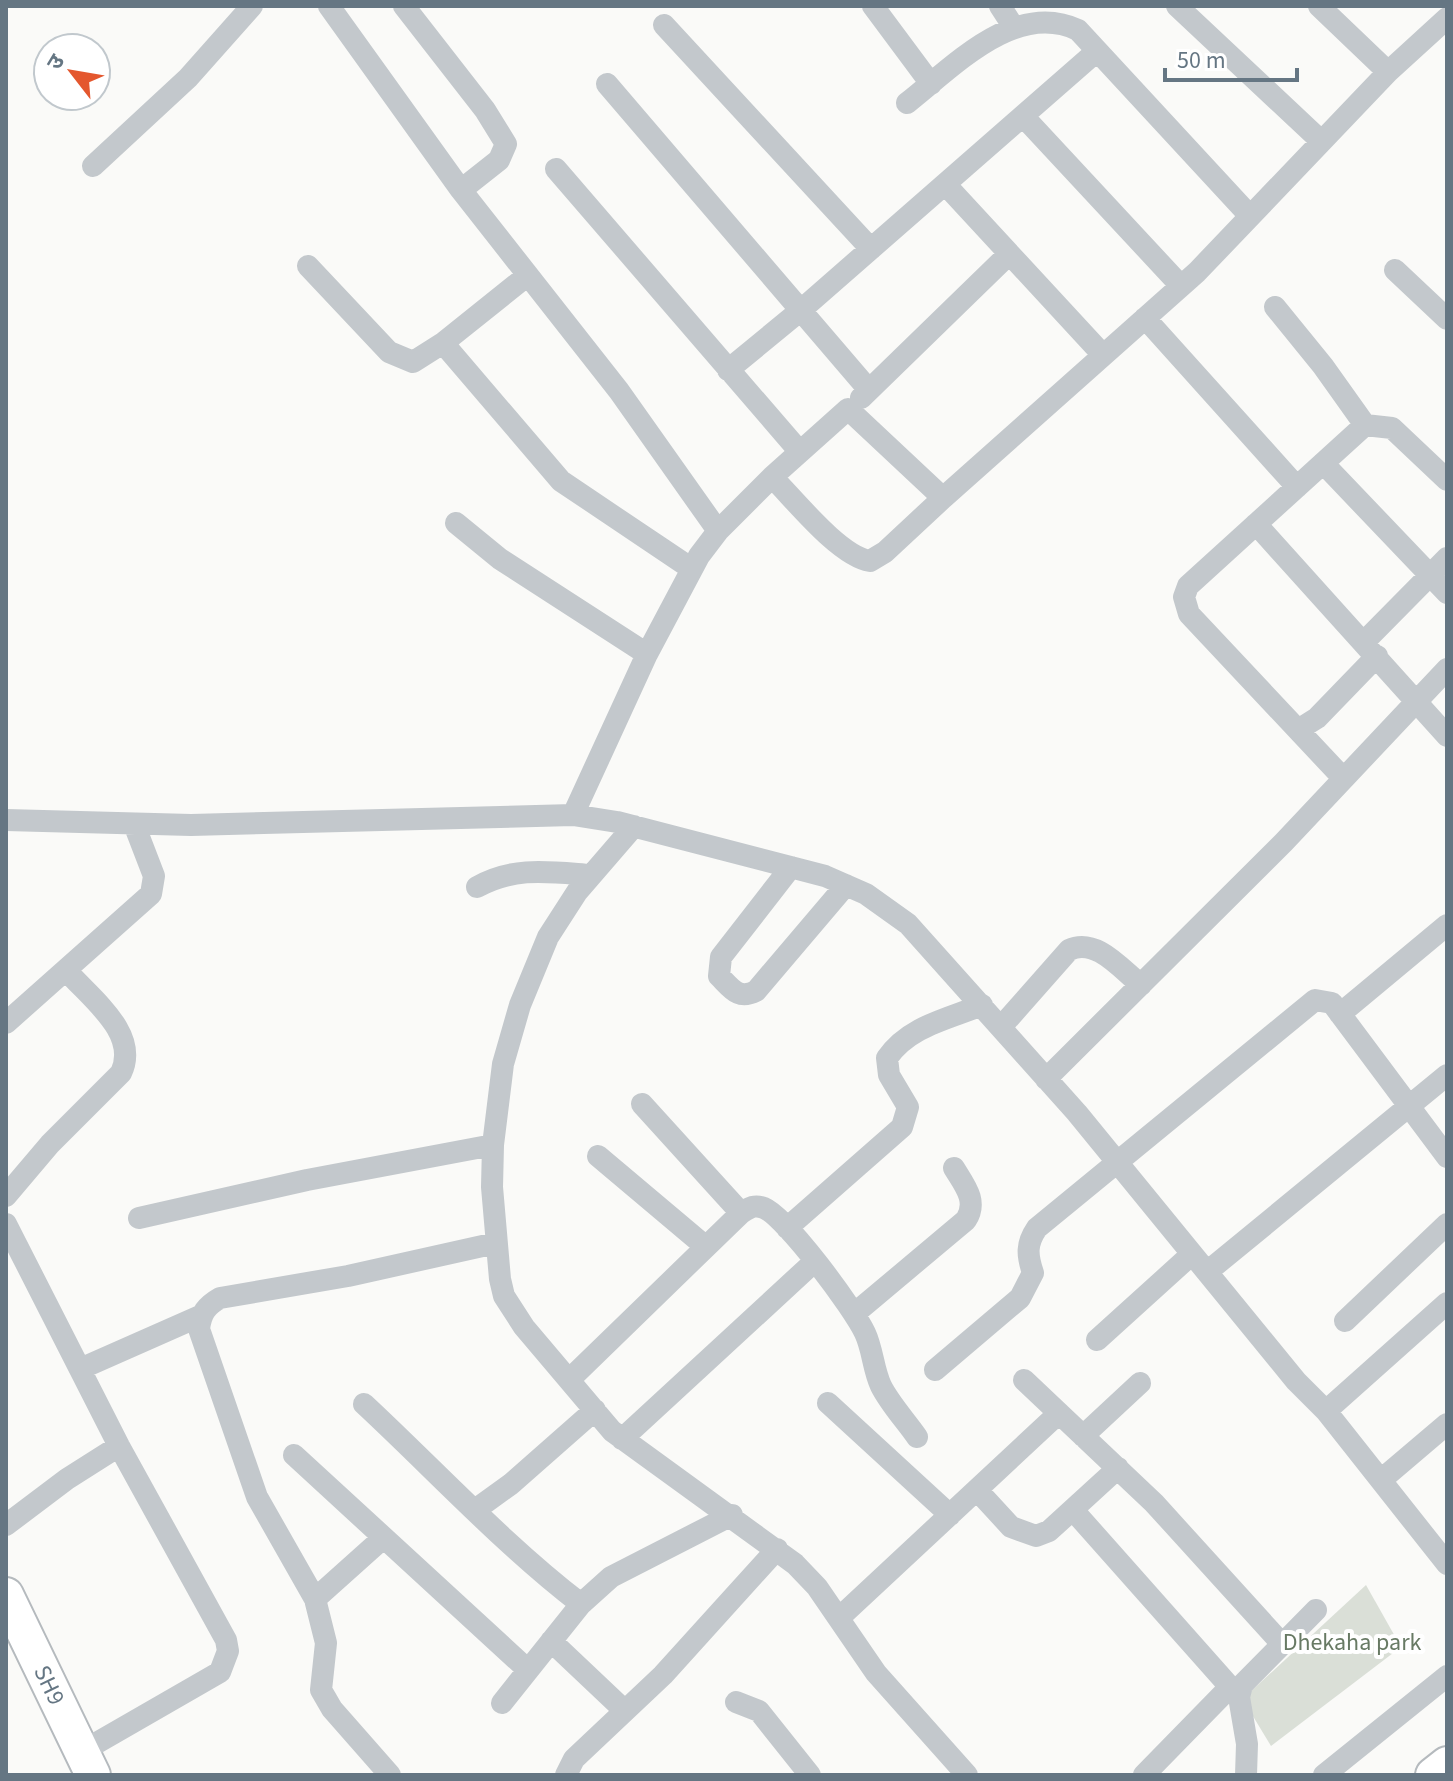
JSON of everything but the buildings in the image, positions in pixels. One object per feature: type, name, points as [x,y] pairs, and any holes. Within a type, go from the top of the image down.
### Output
[{"type":"main road","name":"SH9","points":[[6,1595],[87,1763]]},
{"type":"main road","points":[[1433,1775],[1447,1764]]},
{"type":"street","points":[[93,166],[188,78],[252,6]]},
{"type":"street","points":[[329,6],[461,190],[619,391],[718,531]]},
{"type":"street","points":[[404,6],[485,110],[506,144],[499,160],[461,190]]},
{"type":"street","points":[[873,6],[931,84]]},
{"type":"street","points":[[1000,6],[1013,26]]},
{"type":"street","points":[[1177,6],[1321,141]]},
{"type":"street","points":[[1319,6],[1388,72]]},
{"type":"street","points":[[772,477],[858,559],[870,561],[885,552],[1181,286],[1388,72],[1447,18]]},
{"type":"street","points":[[907,103],[994,34],[1043,19],[1062,21],[1078,30],[1250,216]]},
{"type":"street","points":[[664,25],[871,249]]},
{"type":"street","points":[[728,370],[1097,51]]},
{"type":"street","points":[[607,84],[869,390]]},
{"type":"street","points":[[1023,116],[1181,286]]},
{"type":"street","points":[[556,169],[800,452]]},
{"type":"street","points":[[945,184],[1103,355]]},
{"type":"street","points":[[573,815],[647,654],[692,569],[718,531],[1009,254]]},
{"type":"street","points":[[308,266],[389,352],[413,362],[443,343],[528,275]]},
{"type":"street","points":[[1395,270],[1447,319]]},
{"type":"street","points":[[1275,307],[1365,425]]},
{"type":"street","points":[[1145,318],[1297,487]]},
{"type":"street","points":[[443,343],[561,481],[692,569]]},
{"type":"street","points":[[848,409],[943,498]]},
{"type":"street","points":[[1343,778],[1189,614],[1184,597],[1188,586],[1365,425],[1378,424],[1392,428],[1410,441],[1447,480]]},
{"type":"street","points":[[1323,463],[1447,593]]},
{"type":"street","points":[[456,523],[538,585],[647,654]]},
{"type":"street","points":[[1256,524],[1447,736]]},
{"type":"street","points":[[1298,730],[1317,718],[1430,575],[1447,558]]},
{"type":"street","points":[[1046,1079],[1447,669]]},
{"type":"street","points":[[8,819],[134,824],[573,815],[634,826],[791,867],[866,894],[908,924],[982,1005],[1115,1160],[1296,1381],[1326,1411],[1447,1564]]},
{"type":"street","points":[[6,1023],[151,894],[154,876],[134,824]]},
{"type":"street","points":[[634,826],[591,875],[548,937],[520,1005],[503,1064],[493,1145],[492,1187],[504,1296],[524,1327],[622,1439],[777,1549],[817,1587],[876,1673],[967,1775]]},
{"type":"street","points":[[791,867],[721,957],[719,976],[736,994],[745,996],[756,991],[846,885]]},
{"type":"street","points":[[477,887],[498,875],[523,871],[591,875]]},
{"type":"street","points":[[1340,1014],[1447,925]]},
{"type":"street","points":[[1001,1027],[1069,950],[1079,945],[1090,945],[1141,985]]},
{"type":"street","points":[[6,1196],[50,1144],[121,1073],[127,1059],[123,1036],[66,970]]},
{"type":"street","points":[[935,1370],[1020,1298],[1033,1273],[1027,1255],[1030,1239],[1037,1228],[1115,1160],[1315,1000],[1332,1003],[1447,1157]]},
{"type":"street","points":[[787,1228],[902,1127],[908,1107],[889,1075],[887,1058],[894,1048],[907,1035],[982,1005]]},
{"type":"street","points":[[1097,1340],[1447,1075]]},
{"type":"street","points":[[642,1104],[741,1213]]},
{"type":"street","points":[[139,1218],[307,1180],[493,1145]]},
{"type":"street","points":[[598,1156],[706,1247]]},
{"type":"street","points":[[854,1314],[966,1220],[972,1210],[970,1196],[954,1168]]},
{"type":"street","points":[[569,1380],[741,1213],[752,1206],[760,1206],[787,1228],[854,1314],[873,1351],[882,1387],[917,1437]]},
{"type":"street","points":[[6,1224],[119,1446],[226,1640],[228,1651],[220,1672],[87,1763]]},
{"type":"street","points":[[1345,1321],[1447,1224]]},
{"type":"street","points":[[390,1775],[332,1709],[321,1690],[326,1643],[315,1599],[257,1497],[199,1329],[200,1316],[207,1305],[220,1298],[348,1276],[496,1243]]},
{"type":"street","points":[[622,1439],[814,1262]]},
{"type":"street","points":[[1326,1411],[1447,1303]]},
{"type":"street","points":[[80,1369],[200,1316]]},
{"type":"street","points":[[1024,1380],[1118,1468],[1282,1644]]},
{"type":"street","points":[[1083,1436],[1140,1383]]},
{"type":"street","points":[[828,1403],[950,1515]]},
{"type":"street","points":[[364,1404],[525,1561],[581,1604]]},
{"type":"street","points":[[475,1510],[511,1484],[595,1410]]},
{"type":"street","points":[[839,1618],[1059,1413]]},
{"type":"street","points":[[1381,1480],[1447,1424]]},
{"type":"street","points":[[6,1525],[67,1479],[119,1446]]},
{"type":"street","points":[[294,1455],[528,1670]]},
{"type":"street","points":[[977,1490],[1011,1527],[1036,1536],[1049,1531],[1118,1468]]},
{"type":"street","points":[[1073,1510],[1234,1692],[1247,1744],[1246,1775]]},
{"type":"street","points":[[502,1703],[581,1604],[611,1577],[643,1557],[732,1515]]},
{"type":"street","points":[[315,1599],[382,1539]]},
{"type":"street","points":[[566,1775],[574,1759],[663,1675],[777,1549]]},
{"type":"street","points":[[1144,1775],[1242,1685],[1316,1610]]},
{"type":"street","points":[[551,1641],[625,1711]]},
{"type":"street","points":[[1324,1775],[1447,1676]]},
{"type":"street","points":[[736,1702],[759,1711],[810,1775]]},
{"type":"green space","name":"Dhekaha park","points":[[1366,1585],[1401,1647],[1271,1746],[1248,1708],[1248,1694]]}]
